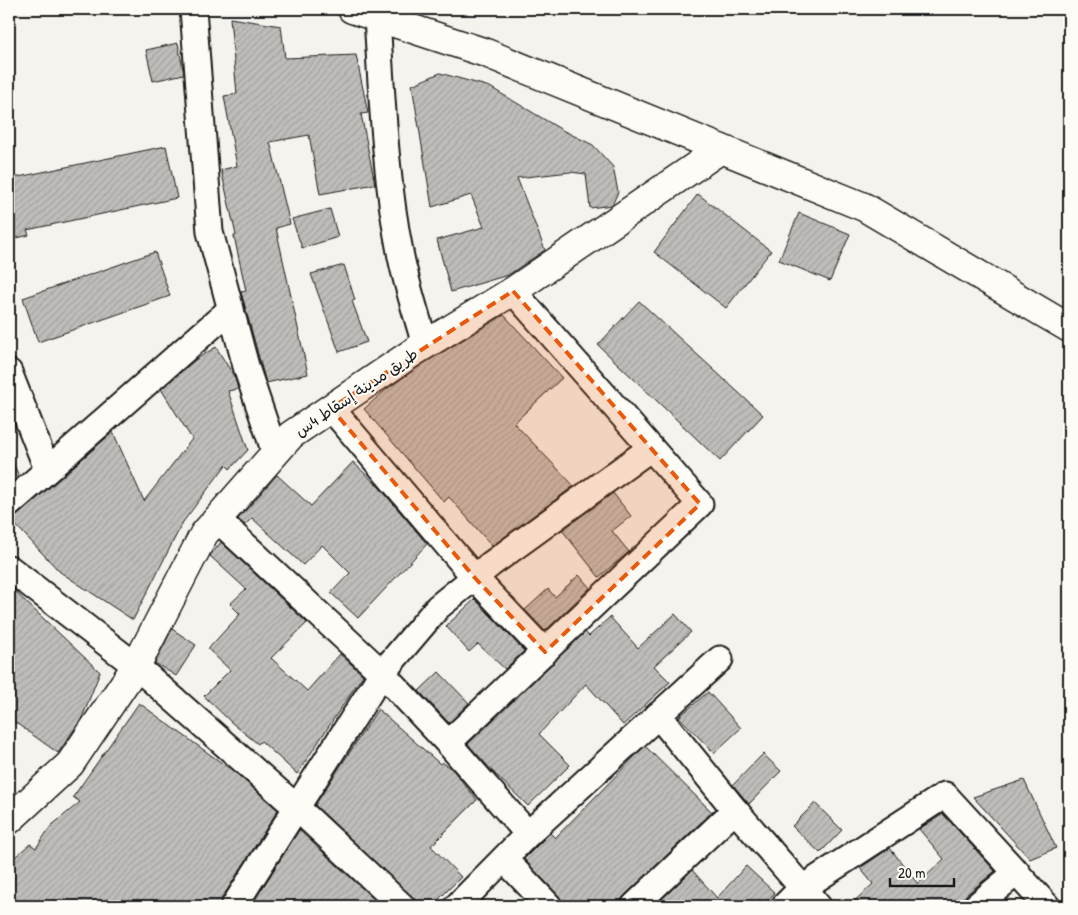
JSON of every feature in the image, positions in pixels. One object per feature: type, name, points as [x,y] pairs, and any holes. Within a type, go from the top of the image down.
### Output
[{"type":"street","points":[[194,9],[210,232],[247,370],[274,453]]},
{"type":"street","points":[[425,345],[401,257],[364,13],[486,53],[864,206],[1069,328]]},
{"type":"street","name":"طريق مدينة إسقاط 4س","points":[[9,820],[70,764],[136,666],[204,534],[291,435],[425,345],[513,291],[721,148]]},
{"type":"street","points":[[448,743],[700,504],[513,291]]},
{"type":"street","points":[[9,504],[231,309]]},
{"type":"street","points":[[9,372],[47,469]]},
{"type":"street","points":[[331,408],[474,578],[545,652]]},
{"type":"street","points":[[234,906],[382,673],[438,607],[474,578],[650,448]]},
{"type":"street","points":[[217,519],[382,673],[448,743],[528,834]]},
{"type":"street","points":[[13,579],[136,666],[296,807],[402,906]]},
{"type":"street","points":[[457,906],[528,834],[720,659]]},
{"type":"street","points":[[658,715],[735,810],[801,900],[945,796],[1047,906]]},
{"type":"street","points":[[634,906],[735,810]]},
{"type":"street","points":[[504,859],[549,906]]},
{"type":"street","points":[[976,906],[1017,872]]},
{"type":"highlighted area","points":[[513,291],[700,504],[545,652],[475,578],[331,408]]},
{"type":"building","points":[[230,18],[281,26],[285,58],[356,55],[368,113],[361,114],[375,184],[320,194],[309,135],[270,142],[290,224],[276,228],[308,374],[266,383],[241,292],[246,291],[234,236],[236,235],[221,170],[237,166],[224,96],[237,94]]},
{"type":"building","points":[[178,43],[184,74],[153,81],[146,50]]},
{"type":"building","points":[[440,73],[490,87],[562,130],[593,145],[613,167],[618,192],[612,205],[590,208],[586,174],[570,172],[517,178],[545,250],[508,275],[451,292],[437,240],[484,227],[471,195],[432,207],[412,85]]},
{"type":"building","points":[[166,146],[177,198],[27,230],[29,235],[9,240],[9,179]]},
{"type":"building","points":[[698,194],[771,251],[726,308],[654,252]]},
{"type":"building","points":[[330,209],[338,237],[302,248],[292,219]]},
{"type":"building","points":[[799,213],[850,234],[830,281],[779,260]]},
{"type":"building","points":[[155,252],[170,296],[38,342],[23,298]]},
{"type":"building","points":[[344,265],[355,300],[352,301],[367,342],[339,352],[311,274]]},
{"type":"building","points":[[639,301],[763,415],[720,461],[598,345]]},
{"type":"building","points":[[504,315],[562,378],[514,423],[574,486],[492,546],[449,497],[444,502],[364,409],[388,388],[423,364]]},
{"type":"building","points":[[216,347],[235,378],[238,389],[228,391],[248,450],[230,469],[226,465],[183,522],[133,620],[60,572],[9,518],[18,515],[113,432],[144,501],[192,439],[161,389],[195,360]]},
{"type":"building","points":[[9,454],[19,476],[9,485]]},
{"type":"building","points":[[353,462],[379,487],[427,544],[358,618],[331,593],[350,573],[322,545],[303,565],[252,518],[245,525],[238,519],[277,475],[311,506]]},
{"type":"building","points":[[613,493],[631,516],[612,531],[629,552],[599,577],[562,530]]},
{"type":"building","points":[[221,542],[307,623],[271,658],[307,691],[340,654],[363,675],[297,774],[261,741],[258,744],[232,723],[204,696],[230,670],[208,649],[240,614],[230,604],[246,589],[210,556]]},
{"type":"building","points":[[579,575],[590,588],[545,631],[525,610],[548,589],[555,597]]},
{"type":"building","points":[[9,586],[100,672],[82,718],[58,753],[9,718]]},
{"type":"building","points":[[475,599],[524,651],[505,669],[478,644],[469,652],[446,626]]},
{"type":"building","points":[[675,614],[691,632],[654,666],[670,682],[623,725],[586,684],[539,734],[570,765],[528,806],[468,744],[585,632],[589,636],[610,617],[638,648]]},
{"type":"building","points":[[172,629],[196,645],[176,676],[155,663]]},
{"type":"building","points":[[439,672],[469,703],[449,723],[419,691]]},
{"type":"building","points":[[708,692],[741,728],[714,753],[679,717]]},
{"type":"building","points":[[139,703],[237,774],[278,810],[222,898],[220,906],[9,906],[9,862],[30,844],[36,848],[51,826],[80,802],[73,797]]},
{"type":"building","points":[[378,709],[440,764],[442,762],[453,770],[477,800],[431,846],[461,877],[432,906],[422,906],[315,805]]},
{"type":"building","points":[[645,746],[712,812],[624,896],[620,906],[563,906],[559,896],[524,859],[550,833],[555,838]]},
{"type":"building","points":[[763,754],[781,771],[749,804],[733,785]]},
{"type":"building","points":[[1024,780],[1056,848],[1030,859],[973,797]]},
{"type":"building","points":[[815,803],[842,830],[820,853],[792,826]]},
{"type":"building","points":[[943,814],[995,871],[966,895],[962,906],[849,906],[873,884],[860,868],[890,848],[918,884],[944,859],[919,829]]},
{"type":"building","points":[[299,830],[378,903],[375,906],[251,906]]},
{"type":"building","points":[[746,866],[775,893],[762,906],[655,906],[692,870],[717,898]]}]
